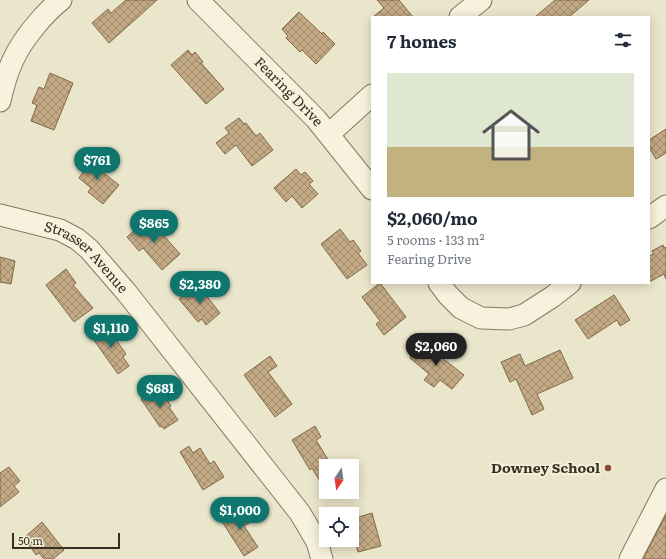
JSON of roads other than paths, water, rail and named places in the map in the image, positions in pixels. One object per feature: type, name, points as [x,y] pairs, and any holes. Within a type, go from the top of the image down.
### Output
[{"type":"street","points":[[0,101],[4,84],[13,59],[36,25],[61,0]]},
{"type":"street","name":"Fearing Drive","points":[[198,0],[316,119],[371,188]]},
{"type":"street","points":[[461,16],[481,0]]},
{"type":"street","points":[[329,134],[371,96]]},
{"type":"street","points":[[650,217],[666,206]]},
{"type":"street","name":"Strasser Avenue","points":[[0,215],[60,230],[76,239],[89,250],[132,299],[300,513],[317,542],[322,559]]},
{"type":"street","points":[[440,284],[461,308],[481,318],[508,319],[524,315],[569,284]]},
{"type":"street","points":[[630,559],[666,489]]},
{"type":"place","name":"Downey School","points":[[608,468]]}]
